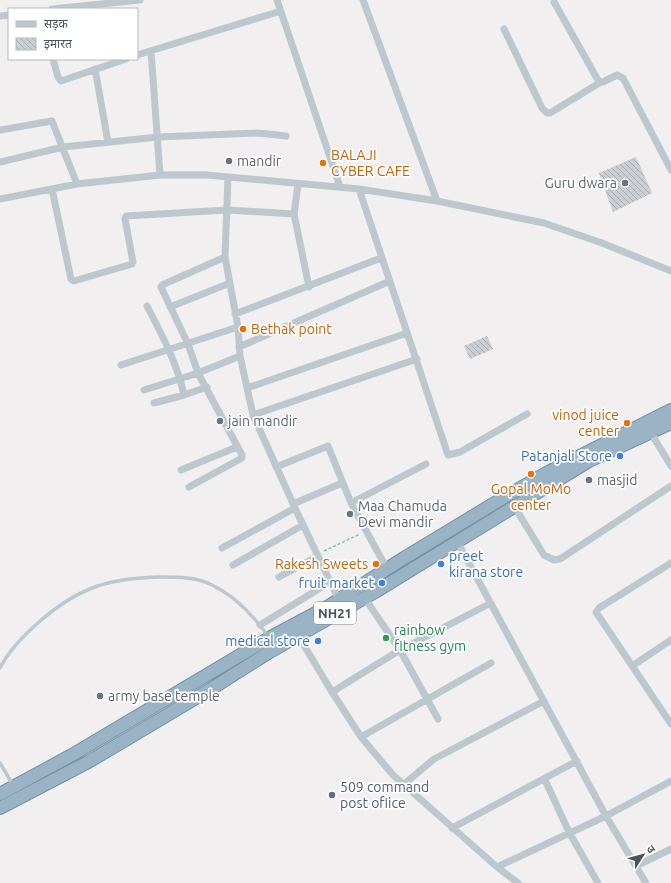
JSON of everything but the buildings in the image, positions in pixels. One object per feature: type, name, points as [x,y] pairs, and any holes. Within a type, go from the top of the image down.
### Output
[{"type":"highway","name":"NH21","points":[[0,794],[72,755],[269,638],[295,631],[364,597],[514,506],[647,428],[671,410]]},
{"type":"highway","name":"NH21","points":[[0,808],[90,761],[211,690],[268,653],[295,631],[339,600],[508,495],[550,471],[647,428],[671,422]]},
{"type":"street","points":[[62,8],[140,0]]},
{"type":"street","points":[[277,0],[340,188]]},
{"type":"street","points":[[363,0],[437,201]]},
{"type":"street","points":[[554,2],[598,80],[601,82]]},
{"type":"street","points":[[138,55],[281,11]]},
{"type":"street","points":[[504,29],[542,108],[547,112],[550,112],[601,82],[617,75],[623,78],[671,170]]},
{"type":"street","points":[[151,51],[160,176]]},
{"type":"street","points":[[53,60],[58,77],[61,81],[123,60]]},
{"type":"street","points":[[95,69],[108,142]]},
{"type":"street","points":[[0,130],[49,120],[54,123],[77,184]]},
{"type":"street","points":[[0,162],[63,147],[158,137],[259,133],[286,136]]},
{"type":"street","points":[[0,199],[77,184],[160,176],[207,175],[359,189],[437,201],[544,223],[602,243],[671,271]]},
{"type":"street","points":[[228,177],[225,257],[238,327],[240,356],[254,415],[276,467],[339,600]]},
{"type":"street","points":[[298,184],[294,214],[309,287]]},
{"type":"street","points":[[52,189],[71,279],[74,281],[133,263],[125,219],[126,216],[227,210],[294,214]]},
{"type":"street","points":[[359,189],[417,359],[446,452],[450,456],[460,452],[527,414]]},
{"type":"street","points":[[189,487],[242,458],[242,455],[207,387],[198,373],[188,344],[161,289],[162,285],[225,257]]},
{"type":"street","points":[[235,314],[382,258]]},
{"type":"street","points":[[239,347],[390,281]]},
{"type":"street","points":[[170,306],[230,283]]},
{"type":"street","points":[[147,306],[170,350],[180,378],[184,395]]},
{"type":"street","points":[[121,365],[238,327]]},
{"type":"street","points":[[247,388],[407,333]]},
{"type":"street","points":[[144,390],[198,373],[240,356]]},
{"type":"street","points":[[254,415],[417,359]]},
{"type":"street","points":[[154,403],[207,387]]},
{"type":"street","points":[[647,428],[671,466]]},
{"type":"street","points":[[276,467],[328,446],[351,503],[387,569]]},
{"type":"street","points":[[181,470],[237,447]]},
{"type":"street","points":[[351,503],[426,464]]},
{"type":"street","points":[[222,548],[294,506],[342,483]]},
{"type":"street","points":[[514,506],[544,555],[554,560],[560,559],[671,486]]},
{"type":"street","points":[[233,565],[303,525]]},
{"type":"street","points":[[456,541],[606,816],[646,883]]},
{"type":"street","points":[[279,576],[317,555]]},
{"type":"street","points":[[671,562],[597,610],[597,614],[632,666],[668,713],[671,724]]},
{"type":"street","points":[[260,625],[330,582]]},
{"type":"street","points":[[364,597],[400,650],[438,719]]},
{"type":"street","points":[[332,692],[400,650],[491,603]]},
{"type":"street","points":[[295,631],[361,737],[403,785],[497,867],[518,883]]},
{"type":"street","points":[[632,666],[671,640]]},
{"type":"street","points":[[361,737],[427,699],[454,686],[491,663]]},
{"type":"street","points":[[403,785],[434,759],[544,701]]},
{"type":"street","points":[[452,828],[545,780],[576,761]]},
{"type":"street","points":[[545,780],[569,832],[598,883]]},
{"type":"street","points":[[497,867],[606,816],[671,781]]},
{"type":"street","points":[[636,866],[671,849]]},
{"type":"lane","points":[[0,668],[7,654],[27,632],[54,609],[78,593],[104,583],[128,578],[184,577],[210,584],[231,595],[260,625],[269,638]]},
{"type":"lane","points":[[0,763],[14,786]]},
{"type":"path","points":[[317,555],[366,531]]},
{"type":"place","name":"mandir","points":[[229,161]]},
{"type":"place","name":"BALAJI CYBER CAFE","points":[[323,163]]},
{"type":"place","name":"Guru dwara","points":[[625,183]]},
{"type":"place","name":"Bethak point","points":[[243,329]]},
{"type":"place","name":"jain mandir","points":[[220,421]]},
{"type":"place","name":"vinod juice center","points":[[627,423]]},
{"type":"place","name":"Patanjali Store","points":[[620,456]]},
{"type":"place","name":"Gopal MoMo center","points":[[531,474]]},
{"type":"place","name":"masjid","points":[[589,480]]},
{"type":"place","name":"Maa Chamuda Devi mandir","points":[[350,514]]},
{"type":"place","name":"Rakesh Sweets","points":[[376,564]]},
{"type":"place","name":"preet kirana store","points":[[441,564]]},
{"type":"place","name":"fruit market","points":[[382,583]]},
{"type":"place","name":"rainbow fitness gym","points":[[386,638]]},
{"type":"place","name":"medical store","points":[[318,641]]},
{"type":"place","name":"army base temple","points":[[100,696]]},
{"type":"place","name":"509 command post ofiice","points":[[332,795]]}]
